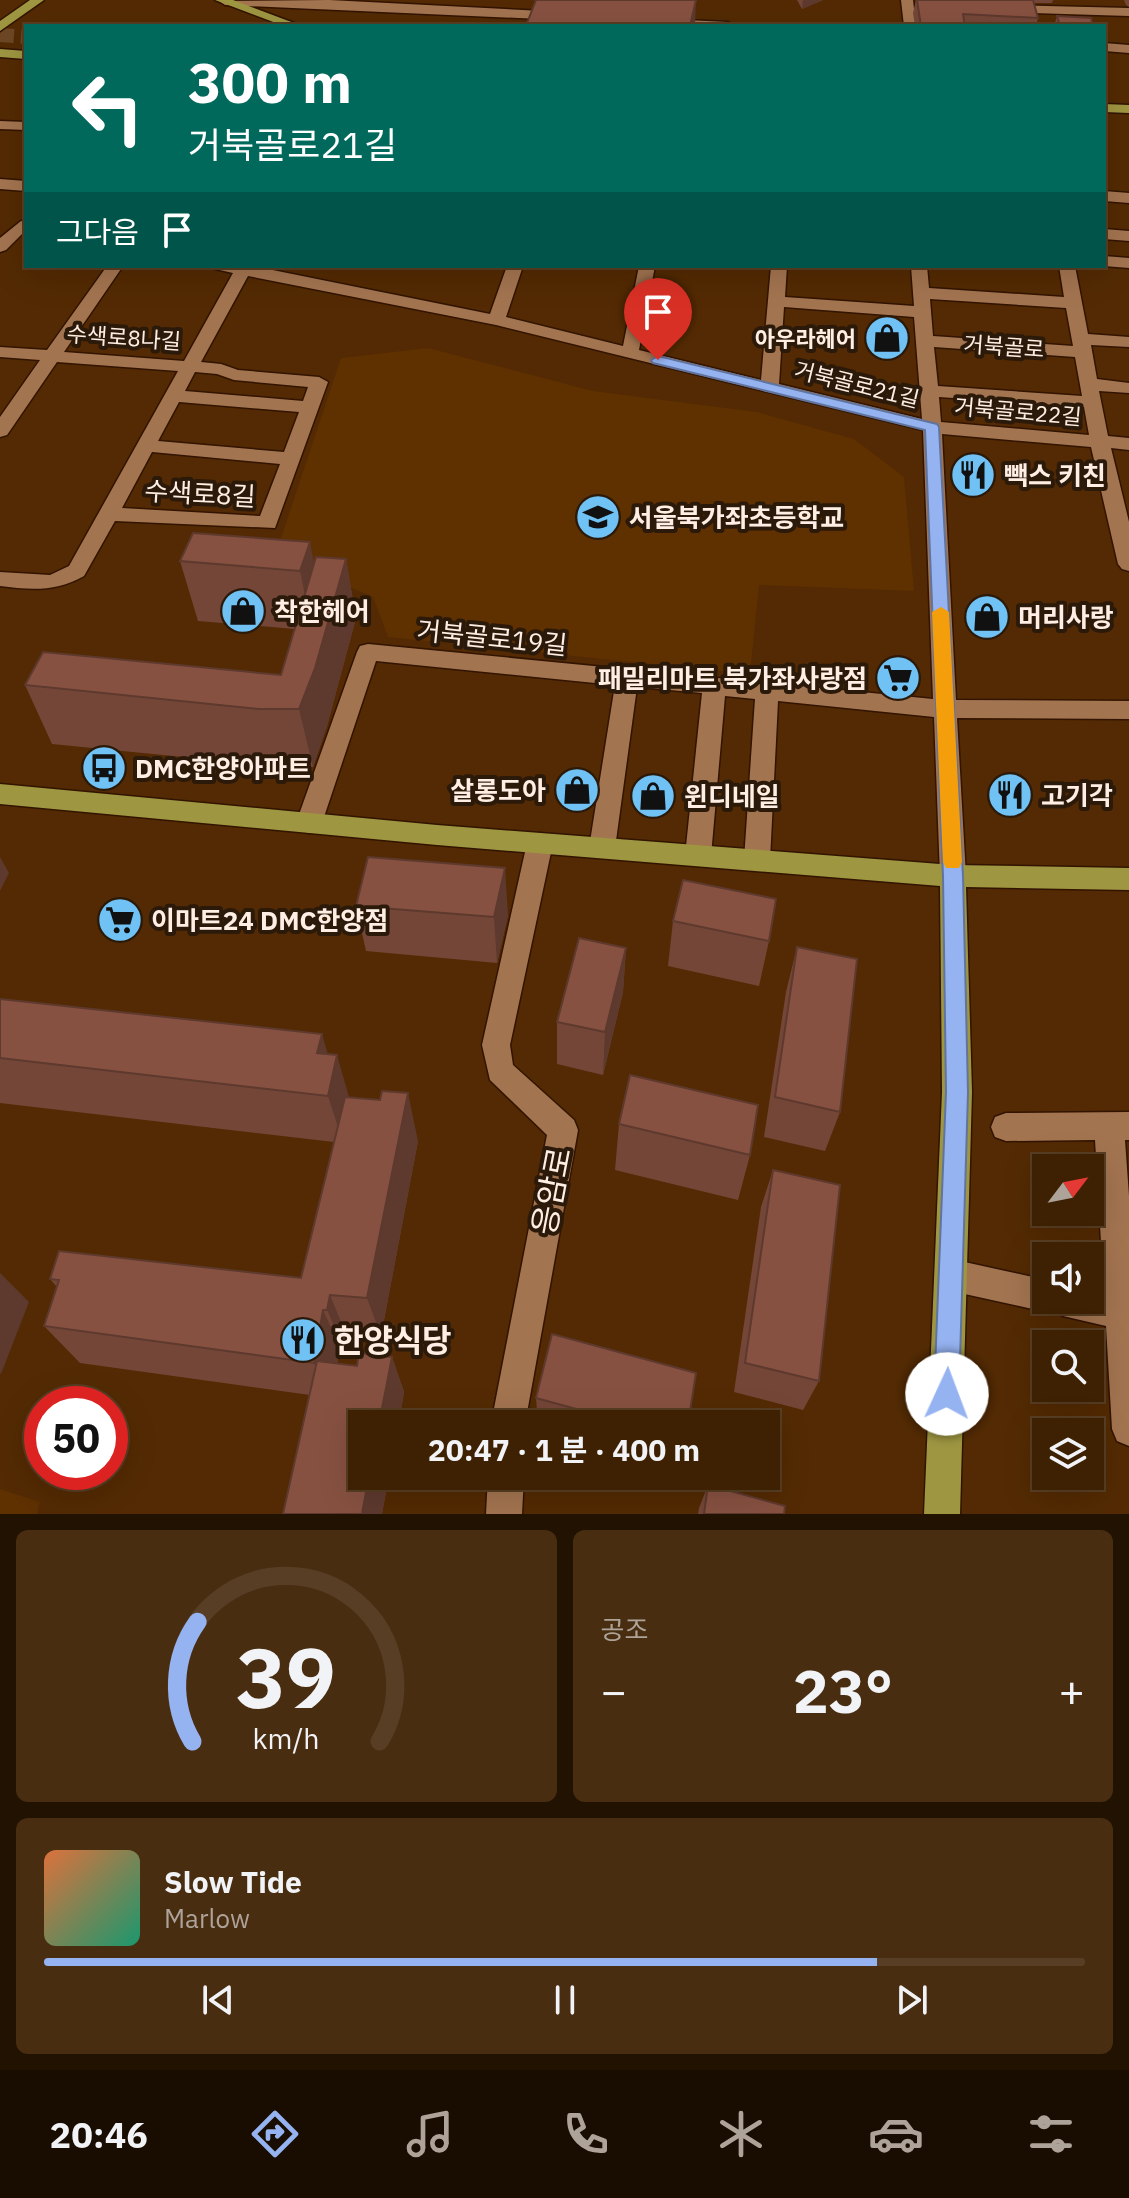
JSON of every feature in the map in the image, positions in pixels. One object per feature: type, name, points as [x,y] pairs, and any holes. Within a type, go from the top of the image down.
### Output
[{"type":"main road","points":[[0,14],[21,0]]},
{"type":"main road","points":[[0,27],[38,0]]},
{"type":"main road","points":[[223,1],[284,24]]},
{"type":"main road","points":[[0,53],[23,51]]},
{"type":"main road","points":[[1106,108],[1129,109]]},
{"type":"main road","points":[[0,794],[540,843],[953,876],[1129,879]]},
{"type":"main road","name":"거북골로","points":[[942,1514],[957,1092],[953,876]]},
{"type":"street","points":[[223,1],[296,1],[583,18]]},
{"type":"street","points":[[910,24],[908,3],[925,7]]},
{"type":"street","points":[[417,24],[425,8]]},
{"type":"street","points":[[988,9],[1129,12]]},
{"type":"street","points":[[651,23],[677,24]]},
{"type":"street","points":[[1106,47],[1129,49]]},
{"type":"street","points":[[1,126],[24,126]]},
{"type":"street","points":[[0,184],[24,186]]},
{"type":"street","points":[[1106,196],[1129,200]]},
{"type":"street","points":[[0,222],[23,226]]},
{"type":"street","points":[[0,247],[23,226]]},
{"type":"street","points":[[1106,234],[1129,236]]},
{"type":"street","points":[[1106,261],[1129,263]]},
{"type":"street","name":"수색로8나길","points":[[0,431],[114,268]]},
{"type":"street","name":"거북골로21길","points":[[245,268],[496,320],[932,427]]},
{"type":"street","name":"수색로8길","points":[[0,579],[45,584],[63,581],[77,571],[245,268]]},
{"type":"street","points":[[496,320],[514,268]]},
{"type":"street","points":[[630,353],[647,268]]},
{"type":"street","name":"거북골로21길","points":[[770,387],[779,268]]},
{"type":"street","name":"거북골로","points":[[919,268],[932,427],[953,876]]},
{"type":"street","name":"거북골로22길","points":[[1067,268],[1100,443]]},
{"type":"street","name":"거북골로","points":[[777,301],[1074,303]]},
{"type":"street","name":"거북골로","points":[[924,341],[1082,346]]},
{"type":"street","points":[[1082,346],[1129,342]]},
{"type":"street","points":[[0,352],[53,355]]},
{"type":"street","name":"수색로8나길","points":[[53,355],[191,366]]},
{"type":"street","name":"수색로8길","points":[[108,514],[268,523],[319,382],[234,375],[221,369],[191,366]]},
{"type":"street","name":"거북골로","points":[[929,391],[1091,393],[1129,388]]},
{"type":"street","points":[[174,396],[310,407]]},
{"type":"street","name":"거북골로22길","points":[[932,427],[1129,444]]},
{"type":"street","points":[[1100,443],[1124,518],[1129,564]]},
{"type":"street","name":"수색로8길","points":[[146,446],[291,459]]},
{"type":"street","name":"거북골로19길","points":[[309,823],[368,652],[945,709],[1129,710]]},
{"type":"street","points":[[602,848],[627,679]]},
{"type":"street","points":[[698,856],[714,688]]},
{"type":"street","points":[[757,860],[767,693]]},
{"type":"street","name":"응암로","points":[[511,1410],[563,1130],[500,1071],[496,1045],[540,843]]},
{"type":"street","points":[[1006,1127],[1119,1126],[1121,1313],[1129,1429]]},
{"type":"street","points":[[951,1275],[1032,1293]]},
{"type":"street","points":[[1104,1309],[1121,1313]]},
{"type":"street","points":[[504,1514],[505,1490]]},
{"type":"shaded area","name":"서울북가좌초등학교","points":[[428,348],[593,391],[757,412],[854,439],[904,477],[914,591],[759,585],[750,674],[388,637],[373,597],[275,556],[341,358]]},
{"type":"shaded area","points":[[0,1489],[40,1502],[37,1514],[0,1514]]},
{"type":"building","points":[[536,0],[696,0],[690,24],[527,23]]},
{"type":"building","points":[[917,0],[1033,0],[1038,18],[963,14],[965,24],[921,24]]},
{"type":"building","points":[[1057,16],[1091,18],[1092,24],[1059,24]]},
{"type":"building","points":[[193,533],[310,542],[300,571],[180,561]]},
{"type":"building","points":[[316,557],[346,559],[315,668],[299,709],[259,709],[25,685],[43,652],[281,675]]},
{"type":"building","points":[[368,857],[505,868],[494,917],[356,906]]},
{"type":"building","points":[[683,880],[776,899],[769,941],[673,921]]},
{"type":"building","points":[[579,938],[626,948],[605,1032],[557,1022]]},
{"type":"building","points":[[797,947],[857,959],[840,1112],[775,1097]]},
{"type":"building","points":[[0,999],[322,1034],[317,1053],[337,1055],[328,1096],[0,1058]]},
{"type":"building","points":[[630,1075],[758,1105],[750,1155],[619,1124]]},
{"type":"building","points":[[382,1091],[408,1093],[367,1298],[330,1295],[327,1310],[323,1310],[314,1363],[44,1326],[59,1280],[50,1279],[59,1251],[301,1278],[345,1097],[380,1100]]},
{"type":"building","points":[[773,1170],[840,1185],[819,1381],[745,1363]]},
{"type":"building","points":[[552,1334],[696,1373],[690,1410],[580,1410],[536,1398]]},
{"type":"building","points":[[359,1353],[392,1357],[382,1410],[348,1410],[348,1490],[366,1490],[362,1514],[283,1514],[317,1361],[357,1366]]},
{"type":"building","points":[[707,1490],[726,1490],[785,1506],[784,1514],[704,1514]]},
{"type":"tunnel","points":[[0,35],[24,37]]},
{"type":"slow traffic","points":[[941,612],[953,862]]},
{"type":"place","name":"아우라헤어","points":[[887,338]]},
{"type":"place","name":"빽스 키친","points":[[973,475]]},
{"type":"place","name":"서울북가좌초등학교","points":[[598,517]]},
{"type":"place","name":"착한헤어","points":[[243,611]]},
{"type":"place","name":"머리사랑","points":[[987,617]]},
{"type":"place","name":"패밀리마트 북가좌사랑점","points":[[898,678]]},
{"type":"place","name":"DMC한양아파트","points":[[104,768]]},
{"type":"place","name":"살롱도아","points":[[577,790]]},
{"type":"place","name":"고기각","points":[[1010,795]]},
{"type":"place","name":"윈디네일","points":[[653,796]]},
{"type":"place","name":"이마트24 DMC한양점","points":[[120,920]]},
{"type":"place","name":"한양식당","points":[[303,1340]]},
{"type":"route","points":[[658,360],[932,427],[953,876],[957,1092],[947,1394]]}]
